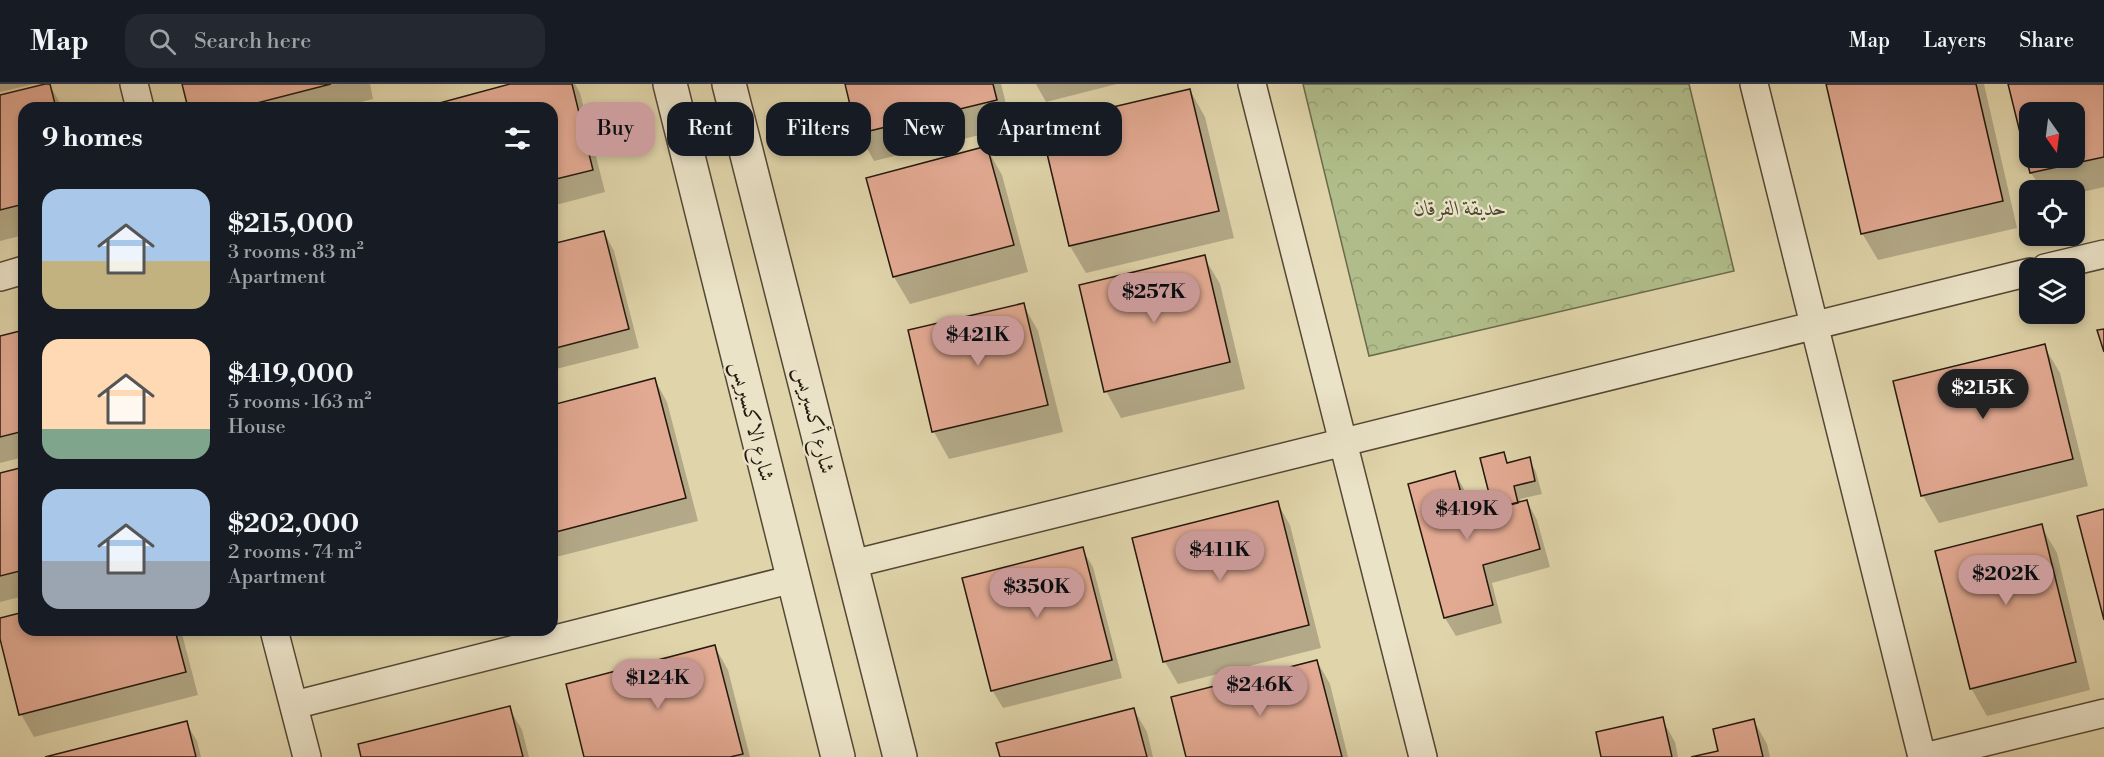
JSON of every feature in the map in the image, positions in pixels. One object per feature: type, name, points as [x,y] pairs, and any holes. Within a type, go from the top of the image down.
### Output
[{"type":"street","points":[[134,84],[138,102]]},
{"type":"street","name":"شارع الاكسبريس","points":[[670,84],[838,757]]},
{"type":"street","name":"شارع أكسبريس","points":[[729,84],[900,757]]},
{"type":"street","points":[[1252,84],[1345,442],[1423,757]]},
{"type":"street","points":[[1755,84],[1923,757],[2104,713]]},
{"type":"street","points":[[2085,259],[2104,254]]},
{"type":"street","points":[[0,277],[18,272]]},
{"type":"street","points":[[852,564],[2019,275]]},
{"type":"street","points":[[294,705],[793,579]]},
{"type":"street","points":[[276,636],[307,757]]},
{"type":"green space","name":"حديقة الفرقان","points":[[1303,84],[1689,84],[1734,271],[1369,356]]},
{"type":"building","points":[[50,84],[54,102],[18,102],[18,206],[0,210],[0,95]]},
{"type":"building","points":[[182,84],[331,84],[260,102],[186,102]]},
{"type":"building","points":[[510,84],[572,84],[576,102],[576,156],[590,156],[593,170],[558,179],[558,102],[443,102]]},
{"type":"building","points":[[845,84],[993,84],[997,100],[977,102],[977,105],[965,108],[965,102],[883,102],[883,128],[871,131],[871,102],[849,102]]},
{"type":"building","points":[[1826,84],[1976,84],[2003,201],[1861,234]]},
{"type":"building","points":[[2008,84],[2104,84],[2104,157],[2085,161],[2085,102],[2019,102],[2019,128]]},
{"type":"building","points":[[1190,89],[1219,211],[1069,246],[1048,156],[1122,156],[1122,105]]},
{"type":"building","points":[[977,149],[977,156],[990,156],[1014,245],[893,277],[866,178],[949,156],[965,156],[965,152]]},
{"type":"building","points":[[2029,168],[2053,168],[2030,173]]},
{"type":"building","points":[[604,231],[629,329],[558,347],[558,242]]},
{"type":"building","points":[[1205,255],[1230,362],[1104,392],[1079,285]]},
{"type":"building","points":[[1024,303],[1048,405],[932,432],[908,330]]},
{"type":"building","points":[[2104,329],[2104,352],[2097,330]]},
{"type":"building","points":[[18,332],[18,432],[0,437],[0,336]]},
{"type":"building","points":[[2045,344],[2073,459],[1921,496],[1893,381]]},
{"type":"building","points":[[655,378],[686,498],[558,531],[558,403]]},
{"type":"building","points":[[1504,452],[1507,463],[1530,457],[1535,481],[1514,486],[1518,503],[1493,509],[1480,458]]},
{"type":"building","points":[[18,468],[18,572],[0,576],[0,473]]},
{"type":"building","points":[[1455,471],[1467,515],[1527,500],[1540,549],[1483,565],[1493,605],[1444,618],[1408,484]]},
{"type":"building","points":[[1278,501],[1309,625],[1163,662],[1132,538]]},
{"type":"building","points":[[2104,509],[2104,620],[2077,516]]},
{"type":"building","points":[[2042,524],[2076,662],[1970,689],[1935,551]]},
{"type":"building","points":[[1083,547],[1112,660],[991,691],[962,578]]},
{"type":"building","points":[[18,614],[18,636],[177,636],[186,672],[19,715],[0,639],[0,618]]},
{"type":"building","points":[[715,645],[743,754],[730,757],[584,757],[566,684]]},
{"type":"building","points":[[1317,660],[1342,757],[1186,757],[1171,697]]},
{"type":"building","points":[[510,706],[523,757],[361,757],[358,744]]},
{"type":"building","points":[[1134,708],[1147,757],[1000,757],[996,743]]},
{"type":"building","points":[[1663,717],[1672,757],[1601,757],[1596,732]]},
{"type":"building","points":[[1754,719],[1763,757],[1691,757],[1718,751],[1713,729]]},
{"type":"building","points":[[187,721],[196,757],[45,757]]}]
